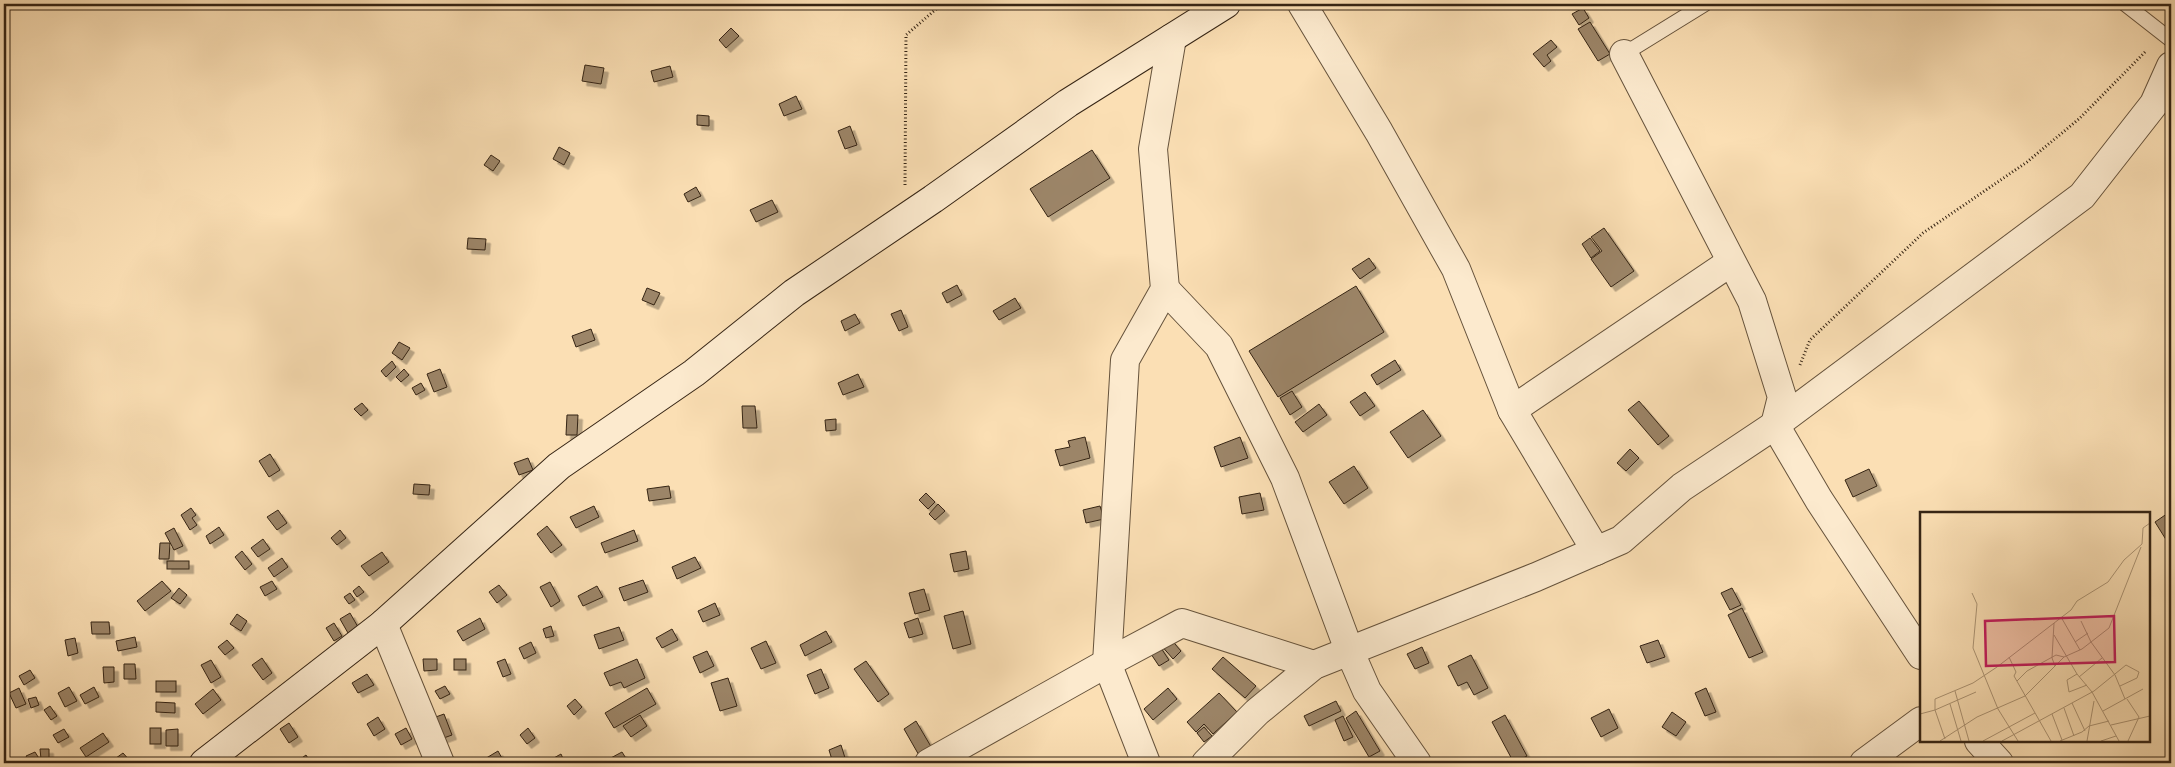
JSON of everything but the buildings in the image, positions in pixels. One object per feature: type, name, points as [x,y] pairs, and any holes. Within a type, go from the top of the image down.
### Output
[{"type":"street","points":[[204,763],[383,624],[559,466],[694,373],[794,293],[905,218],[1068,103],[1226,4]]},
{"type":"street","points":[[1302,4],[1379,132],[1456,269],[1512,410],[1596,551]]},
{"type":"street","points":[[1146,763],[1107,663],[1125,360],[1165,289],[1153,149],[1172,38]]},
{"type":"street","points":[[1624,54],[1752,302],[1782,397],[1775,425],[1819,500],[1920,653]]},
{"type":"street","points":[[1206,763],[1257,712],[1314,665],[1536,577],[1621,540],[1682,486],[1775,425],[2082,196],[2154,104],[2171,66]]},
{"type":"street","points":[[1512,410],[1731,262]]},
{"type":"street","points":[[1165,289],[1218,346],[1285,478],[1349,650],[1367,691],[1416,763]]},
{"type":"street","points":[[383,624],[440,763]]},
{"type":"street","points":[[929,763],[1107,663],[1182,624],[1314,665]]},
{"type":"street","points":[[1864,763],[1920,722]]},
{"type":"street","points":[[1980,742],[1998,763]]},
{"type":"lane","points":[[1624,54],[1705,4]]},
{"type":"lane","points":[[2125,4],[2166,36]]},
{"type":"path","points":[[905,218],[906,35],[942,4]]},
{"type":"path","points":[[1800,366],[1810,340],[1923,233],[2027,162],[2073,124],[2144,54],[2166,36]]}]
